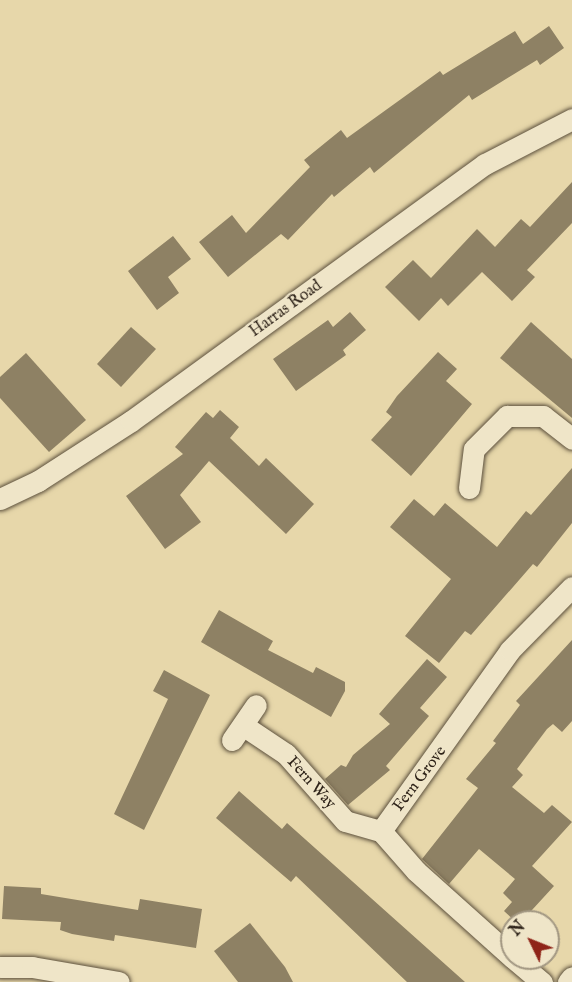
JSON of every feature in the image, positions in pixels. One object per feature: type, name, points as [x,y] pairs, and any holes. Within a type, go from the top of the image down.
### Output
[{"type":"street","name":"Harras Road","points":[[0,499],[39,481],[131,421],[485,164],[572,119]]},
{"type":"street","points":[[469,488],[474,449],[507,416],[543,416],[572,439]]},
{"type":"street","name":"Fern Grove","points":[[381,831],[510,650],[572,587]]},
{"type":"street","name":"Fern Way","points":[[256,705],[238,733],[286,754],[345,821],[381,831]]},
{"type":"street","points":[[381,831],[416,871],[500,947]]},
{"type":"street","points":[[0,967],[32,967],[119,982]]},
{"type":"street","points":[[527,970],[542,982]]},
{"type":"street","points":[[568,982],[572,977]]},
{"type":"building","points":[[549,26],[564,48],[540,65],[537,60],[472,100],[469,95],[374,173],[370,167],[334,197],[332,194],[288,240],[281,234],[228,277],[199,242],[232,215],[246,233],[310,167],[304,160],[341,130],[347,138],[440,71],[443,75],[515,31],[523,44]]},
{"type":"building","points":[[572,182],[572,223],[527,270],[535,277],[512,301],[482,272],[448,306],[441,298],[419,321],[385,287],[413,260],[431,278],[477,229],[495,247],[521,219],[530,227]]},
{"type":"building","points":[[173,236],[191,259],[168,277],[179,293],[157,310],[128,271]]},
{"type":"building","points":[[350,312],[366,330],[343,350],[346,355],[296,391],[273,359],[328,320],[333,327]]},
{"type":"building","points":[[531,322],[572,359],[572,418],[500,358]]},
{"type":"building","points":[[131,327],[156,349],[121,387],[97,364]]},
{"type":"building","points":[[438,352],[457,369],[446,381],[472,404],[411,476],[371,440],[392,417],[386,412],[397,396]]},
{"type":"building","points":[[26,353],[86,420],[49,452],[0,398],[0,377]]},
{"type":"building","points":[[220,410],[239,427],[230,438],[259,466],[266,458],[314,504],[286,534],[209,461],[180,495],[201,522],[165,549],[126,496],[183,454],[175,447],[206,412],[213,418]]},
{"type":"building","points":[[572,468],[572,523],[537,567],[533,564],[471,635],[465,631],[439,663],[405,636],[451,579],[390,527],[414,499],[434,516],[445,503],[497,547],[526,511],[531,515]]},
{"type":"building","points":[[219,610],[273,641],[268,650],[313,673],[316,667],[345,682],[345,691],[331,717],[201,642]]},
{"type":"building","points":[[572,640],[572,721],[562,732],[553,724],[547,729],[517,769],[523,775],[512,787],[544,813],[552,805],[572,822],[532,866],[554,886],[532,910],[505,910],[512,902],[503,893],[515,879],[479,849],[449,884],[422,859],[478,788],[466,779],[496,743],[493,741],[520,705],[516,701]]},
{"type":"building","points":[[427,659],[447,677],[420,708],[429,716],[386,766],[390,770],[348,805],[325,779],[341,765],[346,767],[353,755],[390,724],[379,714]]},
{"type":"building","points":[[164,670],[210,695],[144,830],[114,814],[168,699],[153,691]]},
{"type":"building","points":[[239,791],[282,829],[287,823],[465,982],[407,982],[296,876],[291,882],[216,818]]},
{"type":"building","points":[[4,886],[41,888],[41,894],[138,910],[140,899],[202,909],[196,948],[115,935],[114,941],[72,934],[60,930],[61,922],[2,919]]},
{"type":"building","points":[[250,923],[285,967],[293,982],[238,982],[214,951]]}]
